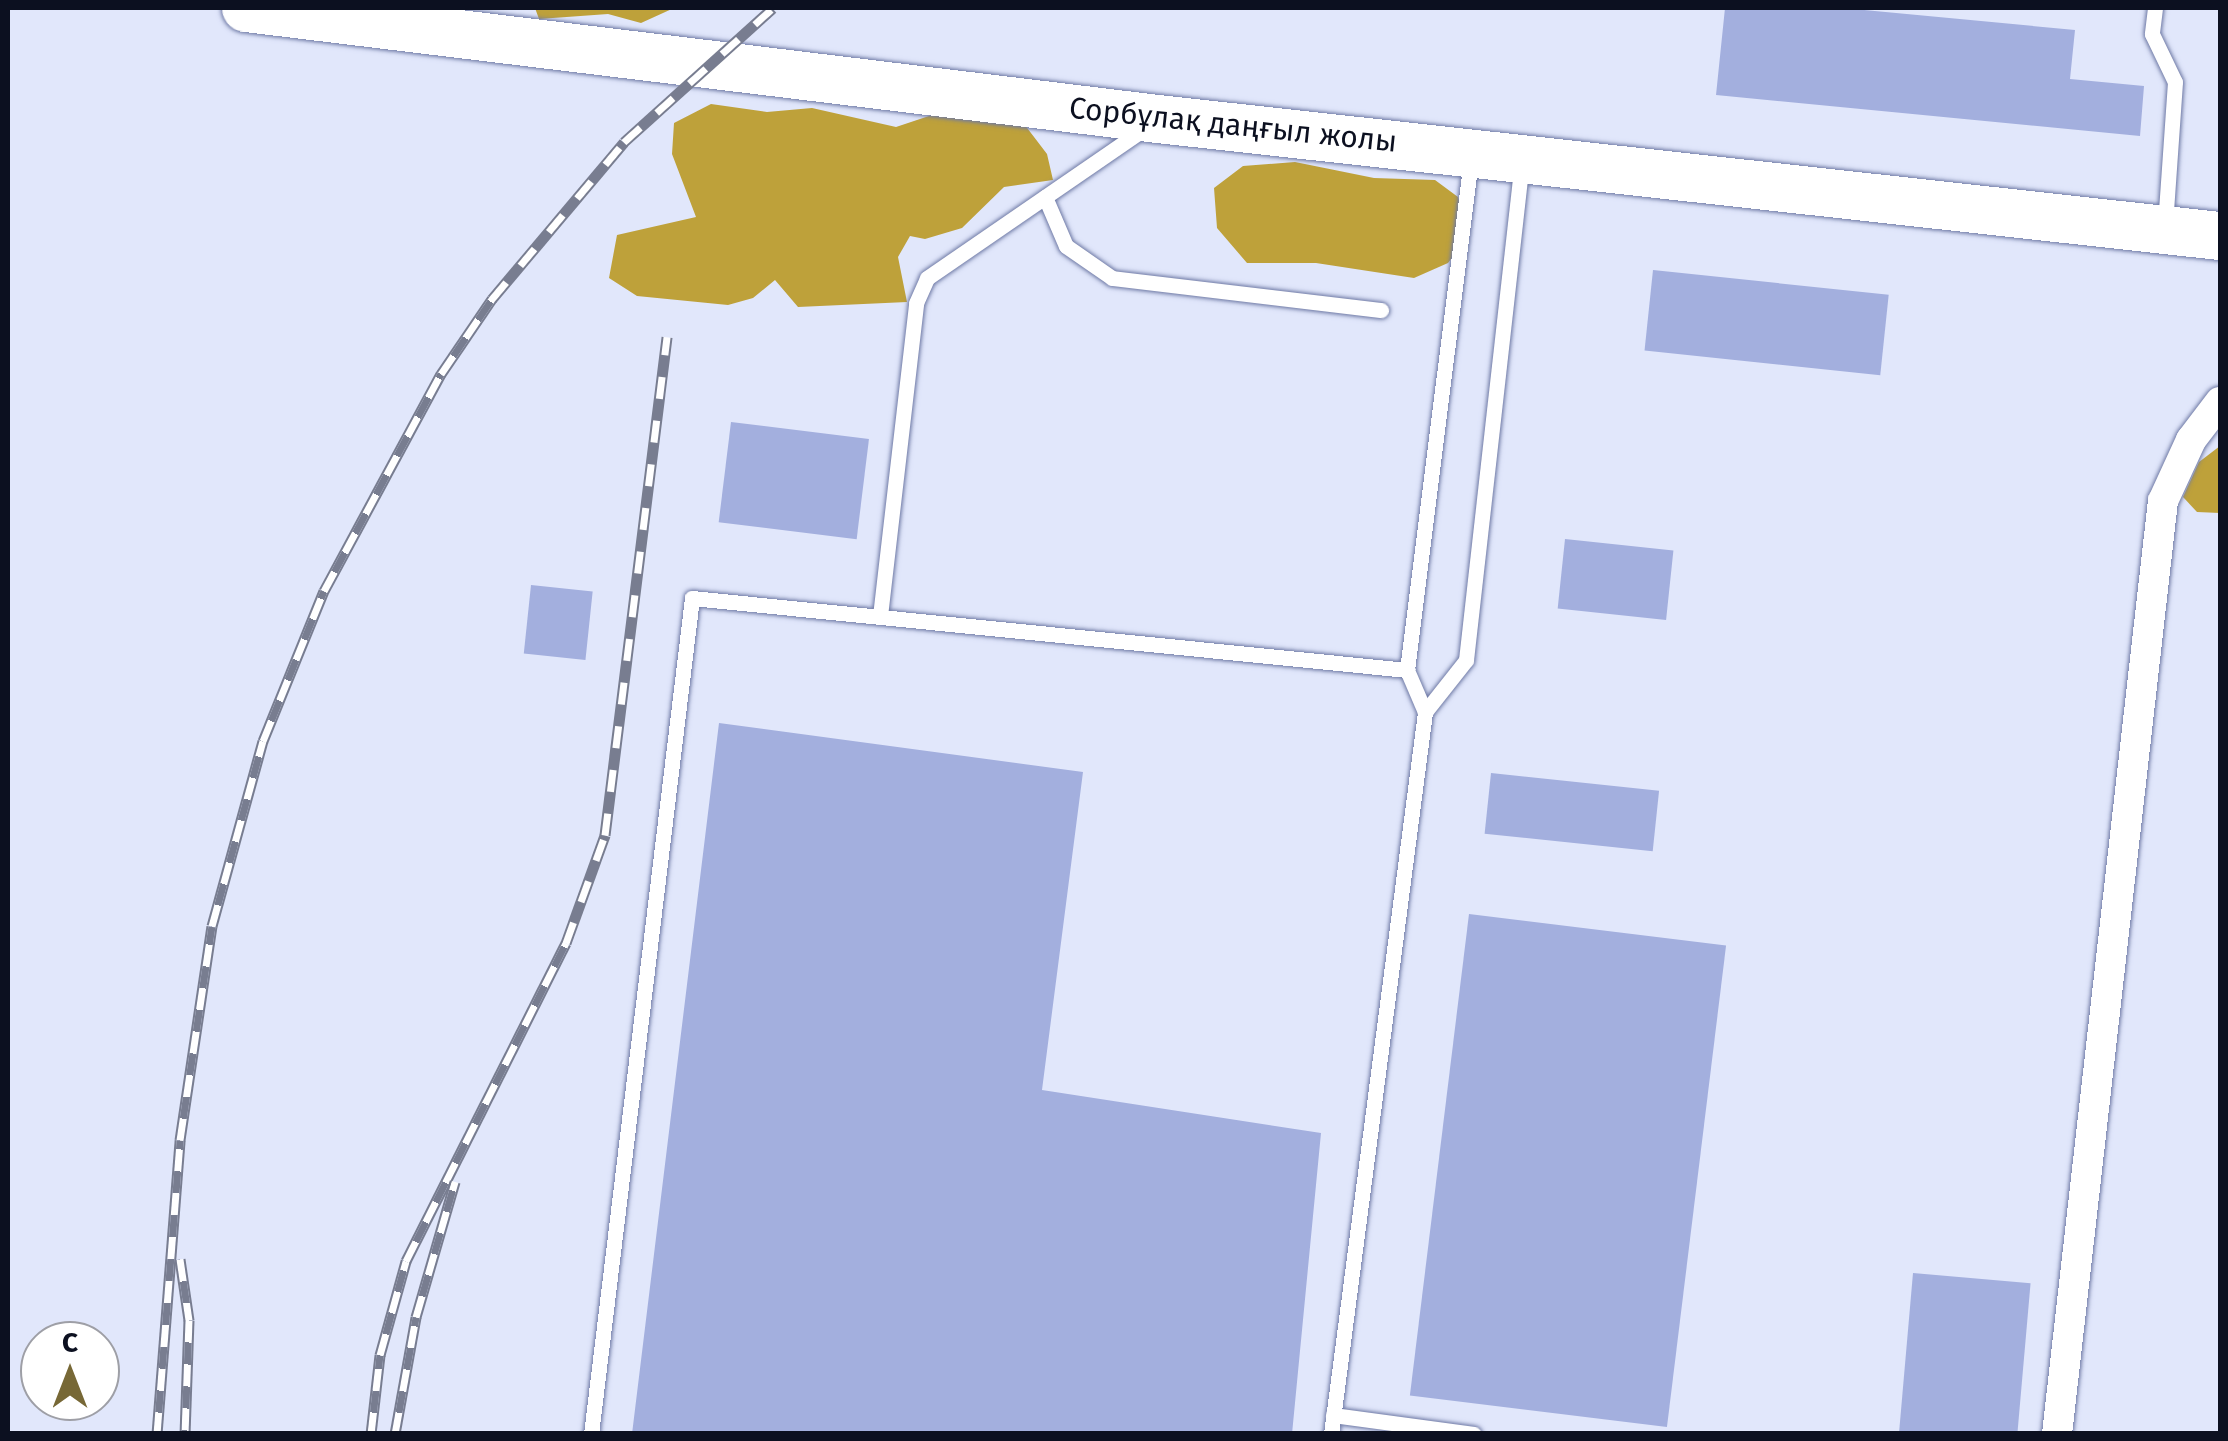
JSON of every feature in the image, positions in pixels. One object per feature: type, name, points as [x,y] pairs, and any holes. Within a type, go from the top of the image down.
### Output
[{"type":"main road","name":"Сорбұлақ даңғыл жолы","points":[[246,8],[1158,119],[1522,155],[2220,236]]},
{"type":"street","points":[[2057,1434],[2163,501],[2190,440],[2220,402]]},
{"type":"lane","points":[[2155,8],[2152,34],[2175,82],[2164,230]]},
{"type":"lane","points":[[880,616],[916,303],[927,278],[1158,119]]},
{"type":"lane","points":[[1331,1434],[1424,712],[1408,670],[1472,150]]},
{"type":"lane","points":[[1424,712],[1466,660],[1522,155]]},
{"type":"lane","points":[[1045,196],[1066,246],[1112,278],[1381,310]]},
{"type":"lane","points":[[591,1434],[692,598],[1408,670]]},
{"type":"lane","points":[[1333,1416],[1474,1434]]},
{"type":"shaded area","points":[[535,8],[674,8],[641,23],[608,14],[539,19]]},
{"type":"shaded area","points":[[711,104],[767,112],[812,108],[896,127],[935,114],[1018,116],[1047,154],[1053,180],[1004,187],[962,228],[925,239],[910,236],[898,257],[907,302],[798,307],[775,280],[753,298],[728,305],[637,296],[609,278],[617,235],[696,217],[672,154],[674,123]]},
{"type":"shaded area","points":[[1295,162],[1374,178],[1435,180],[1458,197],[1469,236],[1448,263],[1414,278],[1316,263],[1247,263],[1217,228],[1214,188],[1243,166]]},
{"type":"shaded area","points":[[2220,446],[2220,513],[2197,512],[2183,497],[2199,462]]},
{"type":"building","points":[[1725,8],[1843,8],[2075,30],[2070,79],[2144,86],[2140,136],[1716,95]]},
{"type":"building","points":[[1653,270],[1889,295],[1880,375],[1645,351]]},
{"type":"building","points":[[731,422],[869,439],[857,539],[719,522]]},
{"type":"building","points":[[1565,539],[1673,550],[1666,620],[1558,609]]},
{"type":"building","points":[[531,585],[593,591],[585,660],[524,654]]},
{"type":"building","points":[[719,723],[1083,772],[1042,1090],[1321,1133],[1292,1434],[632,1434]]},
{"type":"building","points":[[1491,773],[1659,791],[1653,851],[1485,834]]},
{"type":"building","points":[[1469,914],[1726,946],[1667,1427],[1410,1395]]},
{"type":"building","points":[[1913,1273],[2031,1283],[2017,1434],[1899,1434]]},
{"type":"railway","points":[[157,1434],[180,1140],[212,926],[263,741],[324,591],[441,374],[492,299],[624,142],[773,8]]},
{"type":"railway","points":[[371,1434],[380,1355],[406,1261],[566,943],[605,835],[667,337]]},
{"type":"railway","points":[[395,1434],[416,1317],[455,1182]]},
{"type":"railway","points":[[180,1259],[189,1320],[185,1434]]}]
